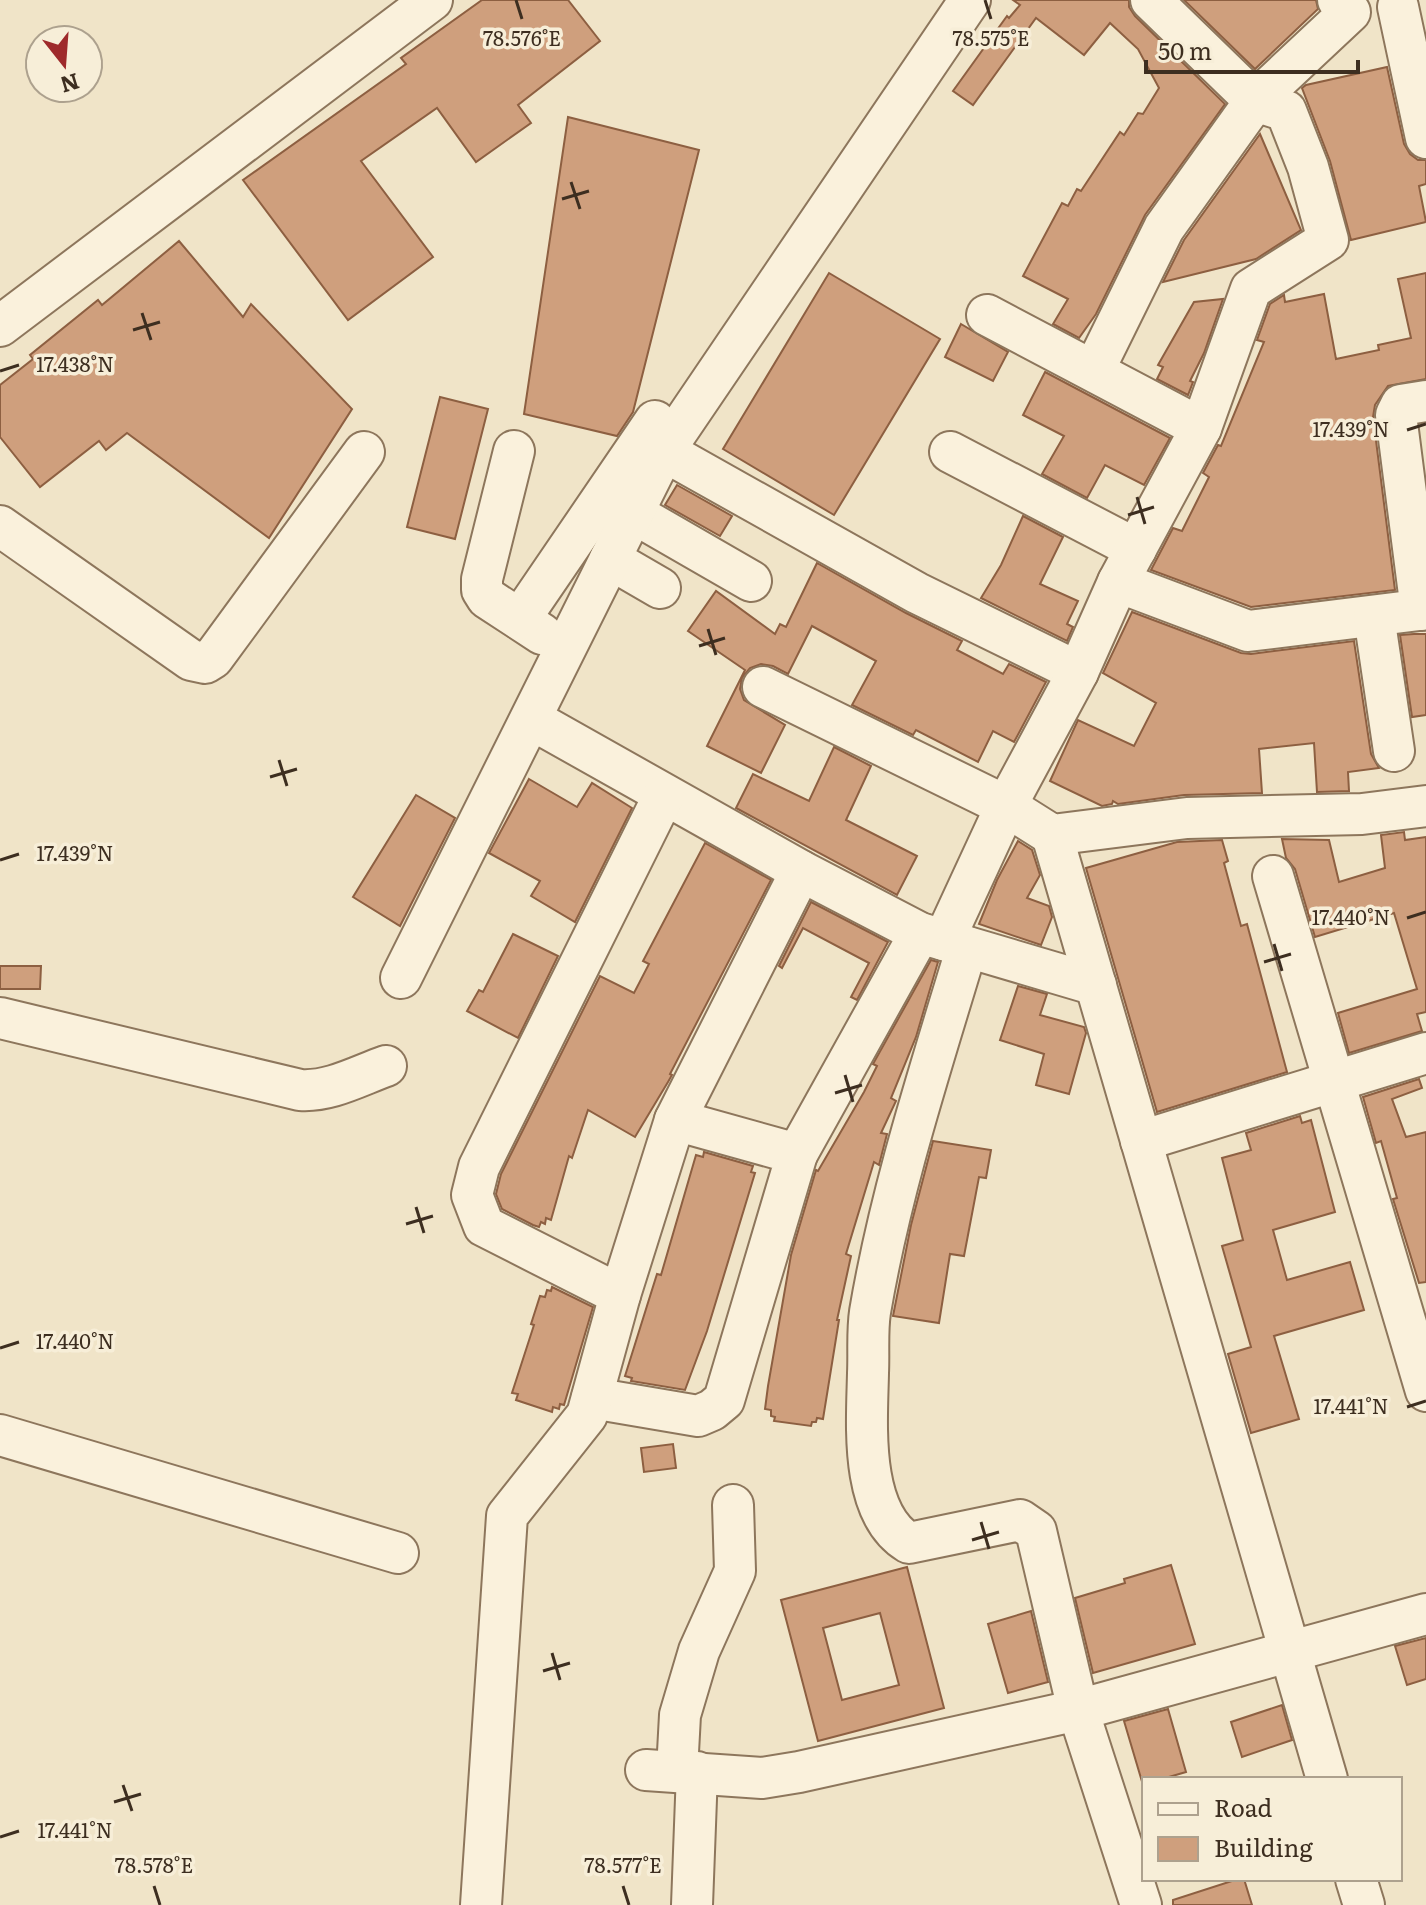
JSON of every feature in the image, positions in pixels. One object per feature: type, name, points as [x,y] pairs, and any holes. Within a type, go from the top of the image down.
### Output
[{"type":"street","points":[[0,326],[432,0]]},
{"type":"street","points":[[520,619],[662,432],[970,0]]},
{"type":"street","points":[[592,1398],[698,1416],[724,1400],[797,1154],[944,940],[1006,806],[1078,672],[1127,565],[1201,428],[1251,289],[1328,240],[1308,167],[1286,111],[1255,101],[1151,0]]},
{"type":"street","points":[[1094,370],[1164,228],[1255,101],[1350,12],[1338,0]]},
{"type":"street","points":[[1398,7],[1426,138]]},
{"type":"street","points":[[987,315],[1201,428]]},
{"type":"street","points":[[950,452],[1127,565],[1248,631],[1423,609],[1396,415],[1401,405],[1426,401]]},
{"type":"street","points":[[401,978],[633,513],[662,432]]},
{"type":"street","points":[[662,432],[917,593],[1078,672]]},
{"type":"street","points":[[514,451],[482,579],[482,590],[487,598],[566,650]]},
{"type":"street","points":[[0,526],[191,660],[205,663],[213,658],[364,452]]},
{"type":"street","points":[[633,513],[751,581]]},
{"type":"street","points":[[610,559],[660,588]]},
{"type":"street","points":[[1374,616],[1394,751]]},
{"type":"street","points":[[763,687],[1006,806],[1052,835],[1187,818],[1362,814],[1426,806]]},
{"type":"street","points":[[531,719],[801,871],[944,940],[1096,985]]},
{"type":"street","points":[[620,1295],[484,1226],[472,1195],[479,1167],[664,795]]},
{"type":"street","points":[[1052,835],[1326,1777]]},
{"type":"street","points":[[481,1905],[507,1516],[587,1415],[620,1295],[675,1120],[801,871]]},
{"type":"street","points":[[1273,876],[1426,1391]]},
{"type":"street","points":[[944,940],[902,1166],[870,1315],[867,1458],[878,1501],[890,1529],[909,1543],[1020,1520],[1036,1531],[1078,1710],[1141,1905]]},
{"type":"street","points":[[0,1018],[300,1090],[330,1087],[386,1066]]},
{"type":"street","points":[[1141,1141],[1426,1053]]},
{"type":"street","points":[[675,1120],[797,1154]]},
{"type":"street","points":[[0,1435],[398,1553]]},
{"type":"street","points":[[692,1905],[673,1771],[680,1715],[699,1651],[735,1571],[733,1505]]},
{"type":"street","points":[[673,1771],[762,1778],[787,1774],[1078,1710],[1426,1614]]},
{"type":"street","points":[[1357,1881],[1364,1905]]},
{"type":"building","points":[[482,0],[568,0],[600,41],[518,105],[531,123],[476,162],[437,108],[361,161],[433,257],[348,320],[243,180],[406,64],[401,58]]},
{"type":"building","points":[[1013,0],[1129,0],[1129,7],[1135,16],[1225,104],[1145,215],[1096,314],[1079,338],[1053,324],[1068,299],[1023,276],[1062,203],[1068,206],[1077,189],[1081,191],[1120,132],[1124,135],[1138,113],[1143,114],[1159,88],[1138,49],[1110,23],[1084,55],[1036,18],[973,105],[953,91],[1007,16],[1009,18],[1020,5]]},
{"type":"building","points":[[1184,0],[1316,0],[1318,9],[1255,69]]},
{"type":"building","points":[[1387,67],[1404,144],[1418,160],[1426,160],[1426,184],[1419,186],[1426,222],[1351,240],[1330,161],[1302,88]]},
{"type":"building","points":[[568,117],[699,150],[633,412],[617,436],[524,414]]},
{"type":"building","points":[[1260,134],[1301,230],[1256,259],[1163,282],[1184,240]]},
{"type":"building","points":[[179,241],[243,317],[251,304],[352,409],[269,538],[127,433],[106,450],[99,441],[40,487],[0,437],[0,385],[33,359],[30,355],[98,300],[102,305]]},
{"type":"building","points":[[829,273],[940,339],[834,515],[723,449]]},
{"type":"building","points":[[1426,273],[1426,379],[1388,386],[1375,405],[1373,417],[1395,590],[1251,607],[1151,570],[1173,528],[1182,531],[1209,477],[1203,473],[1218,445],[1221,446],[1264,342],[1257,340],[1270,304],[1284,295],[1285,302],[1324,294],[1336,359],[1379,350],[1378,345],[1411,338],[1398,279]]},
{"type":"building","points":[[1223,299],[1204,353],[1190,381],[1193,382],[1188,395],[1157,379],[1163,367],[1158,365],[1194,302]]},
{"type":"building","points":[[961,324],[1008,352],[993,381],[945,357]]},
{"type":"building","points":[[1045,372],[1170,438],[1144,485],[1105,465],[1087,498],[1042,474],[1064,436],[1023,415]]},
{"type":"building","points":[[440,397],[488,409],[455,539],[407,527]]},
{"type":"building","points":[[677,485],[732,516],[720,536],[665,505]]},
{"type":"building","points":[[1023,516],[1063,537],[1040,584],[1078,601],[1067,624],[1073,627],[1067,641],[981,598],[1001,565]]},
{"type":"building","points":[[817,563],[962,641],[957,650],[1003,674],[1009,664],[1046,682],[1014,742],[993,731],[978,762],[916,730],[913,735],[852,705],[876,661],[812,626],[788,674],[761,664],[750,668],[742,678],[740,689],[744,700],[785,725],[761,773],[707,746],[745,670],[688,631],[716,591],[775,634],[780,624],[786,627]]},
{"type":"building","points":[[1132,612],[1241,653],[1354,641],[1371,754],[1379,768],[1348,772],[1349,791],[1317,792],[1314,743],[1259,749],[1262,793],[1184,795],[1118,804],[1113,801],[1102,806],[1050,781],[1078,720],[1134,746],[1156,703],[1103,673]]},
{"type":"building","points":[[1426,634],[1426,715],[1412,717],[1400,635]]},
{"type":"building","points":[[834,747],[871,766],[846,820],[917,856],[897,895],[736,808],[753,774],[809,801]]},
{"type":"building","points":[[529,779],[577,807],[592,783],[632,808],[575,922],[531,896],[540,881],[489,853]]},
{"type":"building","points":[[416,795],[455,818],[400,926],[353,897]]},
{"type":"building","points":[[1404,832],[1405,840],[1426,837],[1426,1012],[1417,1014],[1422,1031],[1349,1053],[1338,1013],[1417,989],[1394,913],[1315,937],[1295,869],[1286,858],[1282,839],[1329,840],[1339,882],[1385,868],[1381,835]]},
{"type":"building","points":[[1222,840],[1228,861],[1224,863],[1241,926],[1247,924],[1287,1072],[1157,1112],[1086,868],[1177,842]]},
{"type":"building","points":[[1018,841],[1032,850],[1040,875],[1027,898],[1049,906],[1052,917],[1041,945],[979,924],[997,880]]},
{"type":"building","points":[[705,843],[771,880],[672,1075],[635,1137],[588,1110],[572,1158],[569,1156],[551,1220],[546,1218],[545,1224],[541,1222],[539,1227],[533,1225],[502,1209],[496,1194],[501,1174],[600,976],[634,993],[649,964],[643,961]]},
{"type":"building","points":[[811,902],[888,942],[857,1000],[851,997],[869,963],[803,928],[782,968],[779,966]]},
{"type":"building","points":[[513,934],[558,956],[518,1038],[467,1011],[479,990],[483,992]]},
{"type":"building","points":[[931,960],[938,962],[916,1037],[891,1098],[896,1101],[881,1133],[887,1134],[879,1165],[874,1162],[846,1254],[851,1256],[837,1320],[823,1419],[817,1418],[811,1426],[774,1421],[771,1410],[765,1409],[768,1386],[791,1255],[816,1170],[864,1092],[877,1066],[873,1064]]},
{"type":"building","points":[[0,966],[41,966],[40,989],[0,989]]},
{"type":"building","points":[[1018,986],[1047,994],[1040,1015],[1084,1027],[1086,1033],[1069,1094],[1036,1085],[1044,1054],[1000,1040]]},
{"type":"building","points":[[1419,1079],[1422,1088],[1392,1099],[1406,1137],[1426,1132],[1426,1282],[1419,1283],[1393,1199],[1397,1198],[1381,1141],[1376,1143],[1363,1097]]},
{"type":"building","points":[[1300,1116],[1302,1123],[1311,1120],[1335,1212],[1273,1230],[1287,1280],[1350,1262],[1364,1310],[1274,1336],[1299,1419],[1251,1433],[1228,1354],[1251,1347],[1222,1246],[1243,1240],[1222,1158],[1251,1150],[1246,1133]]},
{"type":"building","points":[[933,1141],[991,1150],[986,1178],[979,1177],[964,1256],[950,1254],[939,1323],[893,1316],[911,1225]]},
{"type":"building","points":[[704,1152],[753,1166],[751,1172],[755,1173],[707,1331],[685,1390],[631,1381],[632,1378],[625,1376],[657,1274],[661,1275],[696,1155],[703,1157]]},
{"type":"building","points":[[552,1287],[593,1307],[564,1405],[560,1404],[559,1409],[553,1407],[552,1412],[516,1400],[518,1394],[512,1393],[540,1296],[545,1297]]},
{"type":"building","points":[[673,1444],[676,1468],[644,1472],[641,1448]]},
{"type":"building","points":[[1171,1565],[1195,1644],[1093,1673],[1075,1598]]},
{"type":"building","points":[[907,1567],[944,1708],[818,1741],[781,1600]],"holes":[[[880,1613],[899,1685],[842,1700],[823,1628]]]},
{"type":"building","points":[[1031,1611],[1048,1682],[1008,1693],[988,1624]]},
{"type":"building","points":[[1426,1638],[1426,1679],[1407,1685],[1395,1646]]},
{"type":"building","points":[[1282,1705],[1292,1740],[1242,1757],[1231,1722]]},
{"type":"building","points":[[1168,1709],[1186,1772],[1169,1777],[1142,1777],[1142,1782],[1124,1721]]},
{"type":"building","points":[[1232,1881],[1245,1881],[1252,1905],[1173,1905],[1173,1900]]}]
